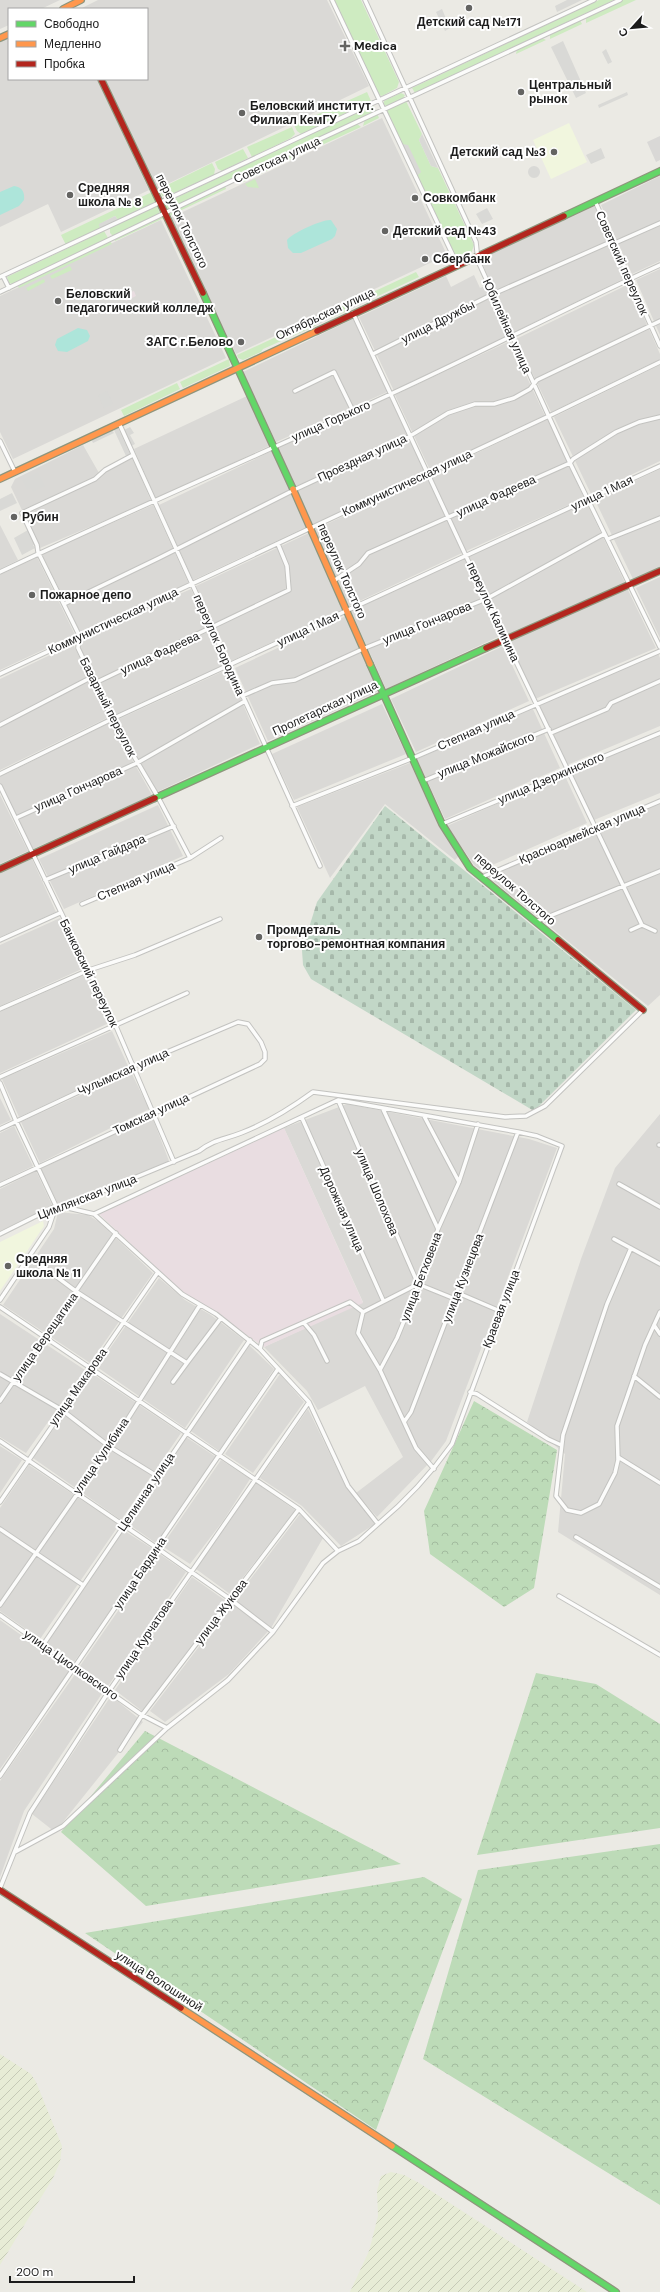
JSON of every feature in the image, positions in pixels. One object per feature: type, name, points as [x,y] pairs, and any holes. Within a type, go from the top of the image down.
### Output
[{"type":"street","points":[[66,8],[81,0]]},
{"type":"street","points":[[332,0],[457,264]]},
{"type":"street","name":"Юбилейная улица","points":[[365,0],[476,242],[476,255],[570,463],[660,647]]},
{"type":"street","name":"Советская улица","points":[[2,277],[594,0]]},
{"type":"street","name":"Советская улица","points":[[0,292],[383,110],[620,0]]},
{"type":"street","name":"переулок Толстого","points":[[101,80],[161,202],[238,367],[335,580],[442,824],[470,868],[642,1010]]},
{"type":"street","name":"Октябрьская улица","points":[[0,479],[476,255],[660,171]]},
{"type":"street","name":"Советский переулок","points":[[595,201],[631,278],[650,326],[660,346]]},
{"type":"street","name":"улица Дружбы","points":[[373,354],[493,294],[660,224]]},
{"type":"street","name":"улица Горького","points":[[0,572],[38,552],[155,502],[391,394],[660,265]]},
{"type":"street","points":[[2,277],[9,288]]},
{"type":"street","name":"переулок Калинина","points":[[353,313],[486,599],[642,925]]},
{"type":"street","name":"Проездная улица","points":[[64,604],[176,550],[294,490],[410,436],[448,413],[475,404],[494,404],[514,398],[530,390],[537,380],[660,322]]},
{"type":"street","name":"Коммунистическая улица","points":[[0,674],[549,416],[660,362]]},
{"type":"street","points":[[295,392],[334,372],[353,411]]},
{"type":"street","name":"улица Фадеева","points":[[335,580],[359,564],[368,553],[570,463],[572,459],[616,432],[639,422],[660,417]]},
{"type":"street","name":"переулок Бородина","points":[[119,423],[265,748],[320,866]]},
{"type":"street","points":[[0,440],[15,472]]},
{"type":"street","name":"Базарный переулок","points":[[133,455],[105,470],[95,480],[22,513],[37,545],[38,552],[79,636],[78,648],[112,719],[158,797],[190,858]]},
{"type":"street","name":"улица 1 Мая","points":[[0,774],[112,719],[660,466]]},
{"type":"street","points":[[608,539],[660,518]]},
{"type":"street","name":"улица Гончарова","points":[[242,696],[272,683],[295,680],[365,648],[486,599],[604,534]]},
{"type":"street","name":"улица Фадеева","points":[[95,684],[289,590],[287,566],[278,544]]},
{"type":"street","name":"Пролетарская улица","points":[[0,869],[385,693],[660,571]]},
{"type":"street","name":"Степная улица","points":[[292,806],[413,758],[536,703],[660,651]]},
{"type":"street","points":[[0,726],[92,677]]},
{"type":"street","name":"улица Можайского","points":[[423,781],[607,708],[611,703],[660,682]]},
{"type":"street","name":"улица Гончарова","points":[[16,818],[137,763],[245,701]]},
{"type":"street","name":"улица Дзержинского","points":[[442,824],[568,770],[660,733]]},
{"type":"street","name":"Банковский переулок","points":[[0,786],[34,854],[60,913],[115,1024],[174,1162]]},
{"type":"street","name":"Красноармейская улица","points":[[482,877],[660,801]]},
{"type":"street","name":"улица Гайдара","points":[[45,880],[174,826]]},
{"type":"street","name":"Степная улица","points":[[82,904],[190,858],[221,838]]},
{"type":"street","points":[[535,922],[660,871]]},
{"type":"street","points":[[0,940],[60,913]]},
{"type":"street","points":[[0,1009],[89,970],[135,954],[220,919]]},
{"type":"street","points":[[631,930],[642,925],[655,931]]},
{"type":"street","points":[[0,1078],[115,1024],[187,993]]},
{"type":"street","name":"Цимлянская улица","points":[[0,1234],[56,1206],[64,1207],[199,1152],[212,1141],[241,1133],[287,1111],[313,1092],[505,1118],[526,1116],[545,1106],[642,1010]]},
{"type":"street","name":"Чулымская улица","points":[[0,1129],[134,1066],[238,1022],[248,1024]]},
{"type":"street","name":"Томская улица","points":[[0,1185],[260,1064],[265,1059],[265,1052],[248,1024]]},
{"type":"street","points":[[0,1083],[56,1206],[49,1227],[0,1300]]},
{"type":"street","points":[[94,1214],[338,1100],[383,1110],[478,1124],[518,1132]]},
{"type":"street","name":"улица Шолохова","points":[[338,1100],[418,1284]]},
{"type":"street","points":[[383,1110],[438,1229]]},
{"type":"street","points":[[424,1116],[459,1182]]},
{"type":"street","name":"Дорожная улица","points":[[302,1118],[383,1300]]},
{"type":"street","name":"улица Бетховена","points":[[380,1370],[397,1338],[438,1229],[459,1182],[478,1124]]},
{"type":"street","name":"Краевая улица","points":[[15,1852],[63,1826],[166,1728],[228,1680],[273,1632],[323,1563],[338,1551],[359,1542],[408,1499],[434,1469],[452,1444],[562,1146],[538,1136],[518,1132]]},
{"type":"street","name":"улица Кузнецова","points":[[404,1422],[411,1412],[458,1293],[518,1132]]},
{"type":"street","points":[[619,1184],[660,1207]]},
{"type":"street","points":[[64,1207],[94,1214],[182,1294],[221,1318],[250,1340],[278,1369],[287,1376],[308,1402],[348,1486],[378,1524]]},
{"type":"street","name":"улица Верещагина","points":[[0,1401],[77,1292],[116,1233]]},
{"type":"street","points":[[614,1239],[660,1264]]},
{"type":"street","points":[[631,1248],[607,1304],[563,1435],[556,1496],[567,1510],[582,1513],[599,1504],[615,1473],[618,1457],[617,1426],[634,1376],[660,1312]]},
{"type":"street","points":[[30,1257],[77,1292],[187,1363]]},
{"type":"street","name":"улица Макарова","points":[[0,1502],[28,1459],[158,1272]]},
{"type":"street","points":[[434,1469],[416,1448],[380,1370],[358,1333],[363,1312],[383,1300],[418,1284],[455,1299]]},
{"type":"street","points":[[458,1293],[500,1311]]},
{"type":"street","points":[[260,1349],[262,1341],[350,1302],[363,1312]]},
{"type":"street","name":"улица Кулибина","points":[[0,1605],[77,1492],[110,1447],[138,1400],[200,1305]]},
{"type":"street","points":[[0,1307],[299,1509],[338,1551]]},
{"type":"street","points":[[173,1382],[221,1318]]},
{"type":"street","points":[[304,1322],[314,1336],[327,1361]]},
{"type":"street","points":[[654,1325],[660,1334]]},
{"type":"street","name":"Целинная улица","points":[[42,1645],[250,1340]]},
{"type":"street","name":"улица Бардина","points":[[0,1776],[221,1455],[278,1369]]},
{"type":"street","points":[[0,1374],[62,1410],[110,1447],[157,1476]]},
{"type":"street","points":[[634,1376],[660,1397]]},
{"type":"street","points":[[470,1392],[477,1394],[548,1439],[561,1445]]},
{"type":"street","name":"улица Курчатова","points":[[0,1889],[30,1813],[109,1690],[254,1478],[308,1402]]},
{"type":"street","points":[[0,1441],[77,1492],[190,1571],[273,1632]]},
{"type":"street","points":[[618,1457],[660,1482]]},
{"type":"street","name":"улица Жукова","points":[[120,1750],[142,1715],[299,1509]]},
{"type":"street","points":[[0,1529],[83,1585]]},
{"type":"street","points":[[576,1537],[660,1588]]},
{"type":"street","points":[[559,1596],[660,1655]]},
{"type":"street","name":"улица Циолковского","points":[[0,1615],[109,1690],[142,1715],[166,1728]]},
{"type":"street","name":"улица Волошиной","points":[[0,1889],[305,2090],[616,2292]]},
{"type":"shaded area","points":[[0,0],[60,0],[43,8],[8,8],[8,25],[0,29]]},
{"type":"shaded area","points":[[98,0],[327,0],[369,86],[157,189],[105,80],[148,80],[148,8],[82,8]]},
{"type":"shaded area","points":[[567,0],[582,0],[557,12],[555,6]]},
{"type":"shaded area","points":[[442,9],[450,28],[445,31],[436,12]]},
{"type":"shaded area","points":[[8,38],[8,80],[97,80],[149,190],[61,232],[48,204],[0,227],[0,42]]},
{"type":"shaded area","points":[[563,41],[586,93],[576,98],[551,47]]},
{"type":"shaded area","points":[[606,49],[612,62],[608,64],[602,52]]},
{"type":"shaded area","points":[[627,92],[628,95],[599,108],[598,105]]},
{"type":"shaded area","points":[[382,118],[447,255],[236,354],[170,218]]},
{"type":"shaded area","points":[[569,123],[587,162],[551,179],[533,140]]},
{"type":"shaded area","points":[[422,134],[438,168],[431,166],[419,140]]},
{"type":"shaded area","points":[[660,136],[660,160],[656,162],[647,142]]},
{"type":"shaded area","points":[[402,144],[408,145],[421,172],[417,176]]},
{"type":"shaded area","points":[[601,148],[605,158],[591,164],[586,155]]},
{"type":"shaded area","points":[[532,166],[536,166],[540,172],[536,178],[532,178],[528,174],[528,170]]},
{"type":"shaded area","points":[[660,176],[660,261],[632,274],[601,205]]},
{"type":"shaded area","points":[[14,186],[19,187],[22,190],[24,200],[19,206],[0,215],[0,192]]},
{"type":"shaded area","points":[[595,206],[627,277],[514,332],[480,259]]},
{"type":"shaded area","points":[[487,208],[493,219],[482,224],[476,214]]},
{"type":"shaded area","points":[[115,216],[119,221],[100,229],[99,224]]},
{"type":"shaded area","points":[[161,220],[226,358],[13,459],[0,432],[0,296]]},
{"type":"shaded area","points":[[331,220],[337,229],[335,236],[332,239],[301,253],[293,253],[288,248],[287,240],[290,237],[315,224]]},
{"type":"shaded area","points":[[660,269],[660,335],[636,280]]},
{"type":"shaded area","points":[[474,275],[480,288],[485,286],[508,336],[394,391],[359,317],[446,276],[451,287]]},
{"type":"shaded area","points":[[629,284],[660,354],[660,359],[551,412],[516,339]]},
{"type":"shaded area","points":[[134,291],[136,296],[126,301],[123,295]]},
{"type":"shaded area","points":[[373,291],[376,297],[349,310],[346,304]]},
{"type":"shaded area","points":[[328,312],[331,318],[317,325],[314,319]]},
{"type":"shaded area","points":[[353,319],[387,392],[276,442],[243,372]]},
{"type":"shaded area","points":[[78,328],[87,330],[90,336],[88,341],[67,352],[58,351],[55,345],[57,339]]},
{"type":"shaded area","points":[[510,341],[545,416],[430,470],[395,395]]},
{"type":"shaded area","points":[[660,365],[660,461],[591,494],[554,417]]},
{"type":"shaded area","points":[[107,391],[113,404],[104,409],[98,395]]},
{"type":"shaded area","points":[[247,396],[269,446],[156,499],[134,449]]},
{"type":"shaded area","points":[[390,397],[425,472],[312,526],[277,448]]},
{"type":"shaded area","points":[[548,419],[584,498],[466,551],[431,475]]},
{"type":"shaded area","points":[[130,427],[134,433],[130,435],[135,444],[131,446],[124,430]]},
{"type":"shaded area","points":[[118,428],[130,454],[126,456],[114,430]]},
{"type":"shaded area","points":[[112,430],[114,433],[93,443],[91,439]]},
{"type":"shaded area","points":[[83,445],[99,473],[132,457],[151,501],[40,548],[11,487],[15,479]]},
{"type":"shaded area","points":[[272,451],[306,527],[193,580],[159,505]]},
{"type":"shaded area","points":[[660,469],[660,567],[633,579],[595,500]]},
{"type":"shaded area","points":[[38,472],[45,486],[33,492],[31,488],[27,490],[22,480]]},
{"type":"shaded area","points":[[427,477],[462,553],[349,606],[314,530]]},
{"type":"shaded area","points":[[12,493],[17,503],[0,511],[0,499]]},
{"type":"shaded area","points":[[586,502],[625,583],[507,635],[469,556]]},
{"type":"shaded area","points":[[153,505],[189,584],[80,632],[42,554]]},
{"type":"shaded area","points":[[0,525],[18,560],[0,569]]},
{"type":"shaded area","points":[[28,530],[35,544],[33,545],[35,548],[22,555],[14,538]]},
{"type":"shaded area","points":[[309,533],[344,609],[231,661],[196,586]]},
{"type":"shaded area","points":[[37,557],[75,635],[0,670],[0,575]]},
{"type":"shaded area","points":[[464,558],[500,636],[386,689],[351,611]]},
{"type":"shaded area","points":[[660,577],[660,638],[636,588]]},
{"type":"shaded area","points":[[627,588],[656,648],[535,699],[508,640]]},
{"type":"shaded area","points":[[191,589],[225,665],[114,715],[80,648],[82,637]]},
{"type":"shaded area","points":[[346,616],[379,691],[268,741],[235,668]]},
{"type":"shaded area","points":[[73,644],[109,717],[0,770],[0,679]]},
{"type":"shaded area","points":[[503,646],[529,701],[416,752],[391,699]]},
{"type":"shaded area","points":[[658,653],[660,658],[660,726],[567,765],[539,704]]},
{"type":"shaded area","points":[[228,669],[260,744],[157,792],[117,720]]},
{"type":"shaded area","points":[[382,704],[406,754],[294,800],[272,754]]},
{"type":"shaded area","points":[[532,707],[560,768],[445,819],[417,759]]},
{"type":"shaded area","points":[[111,722],[152,795],[33,849],[0,783],[0,777]]},
{"type":"shaded area","points":[[660,735],[660,793],[594,820],[571,772]]},
{"type":"shaded area","points":[[410,763],[438,824],[459,856],[455,860],[385,804],[330,878],[297,807]]},
{"type":"shaded area","points":[[564,774],[587,823],[481,870],[474,865],[447,826]]},
{"type":"shaded area","points":[[0,795],[28,851],[0,864]]},
{"type":"shaded area","points":[[660,802],[660,995],[648,1006],[486,875]]},
{"type":"shaded area","points":[[158,805],[183,856],[64,909],[39,859]]},
{"type":"shaded area","points":[[32,859],[56,912],[0,937],[0,873]]},
{"type":"shaded area","points":[[60,918],[84,968],[0,1006],[0,945]]},
{"type":"shaded area","points":[[87,974],[109,1023],[0,1073],[0,1012]]},
{"type":"shaded area","points":[[112,1031],[128,1066],[19,1117],[2,1079]]},
{"type":"shaded area","points":[[131,1072],[149,1109],[40,1163],[21,1122]]},
{"type":"shaded area","points":[[0,1098],[11,1120],[0,1125]]},
{"type":"shaded area","points":[[347,1104],[529,1139],[557,1148],[446,1441],[432,1460],[377,1517],[356,1493],[403,1457],[365,1386],[318,1410],[307,1391],[264,1347],[363,1302],[284,1128]]},
{"type":"shaded area","points":[[151,1114],[169,1161],[64,1205],[58,1204],[41,1169]]},
{"type":"shaded area","points":[[660,1114],[660,1595],[558,1532],[565,1454],[527,1422],[581,1259],[615,1168]]},
{"type":"shaded area","points":[[14,1126],[33,1166],[0,1182],[0,1133]]},
{"type":"shaded area","points":[[284,1128],[363,1303],[264,1347],[207,1307],[183,1293],[99,1214]]},
{"type":"shaded area","points":[[36,1171],[52,1205],[0,1231],[0,1189]]},
{"type":"shaded area","points":[[58,1212],[88,1215],[99,1222],[153,1273],[90,1363],[3,1305],[54,1229]]},
{"type":"shaded area","name":"Средняя школа № 11","points":[[43,1221],[44,1226],[0,1291],[0,1242]]},
{"type":"shaded area","points":[[159,1278],[185,1300],[211,1315],[244,1340],[185,1428],[97,1367]]},
{"type":"shaded area","points":[[0,1314],[85,1370],[26,1453],[0,1437]]},
{"type":"shaded area","points":[[249,1345],[274,1369],[219,1451],[191,1431]]},
{"type":"shaded area","points":[[93,1374],[181,1433],[121,1520],[33,1458]]},
{"type":"shaded area","points":[[280,1374],[304,1402],[253,1473],[225,1454]]},
{"type":"shaded area","points":[[308,1409],[346,1487],[375,1524],[341,1546],[302,1506],[260,1478]]},
{"type":"shaded area","points":[[186,1437],[216,1457],[157,1544],[127,1523]]},
{"type":"shaded area","points":[[0,1446],[22,1460],[0,1493]]},
{"type":"shaded area","points":[[221,1460],[250,1479],[223,1521],[190,1564],[162,1546]]},
{"type":"shaded area","points":[[29,1465],[119,1525],[40,1639],[0,1611],[0,1508]]},
{"type":"shaded area","points":[[256,1483],[295,1510],[230,1594],[196,1569]]},
{"type":"shaded area","points":[[300,1514],[323,1538],[271,1628],[229,1674],[165,1722],[150,1711]]},
{"type":"shaded area","points":[[123,1530],[153,1549],[74,1662],[46,1643]]},
{"type":"shaded area","points":[[158,1553],[186,1572],[108,1686],[80,1666]]},
{"type":"shaded area","points":[[192,1577],[226,1601],[142,1711],[115,1690]]},
{"type":"shaded area","points":[[0,1620],[70,1670],[0,1769]]},
{"type":"shaded area","points":[[76,1673],[103,1692],[24,1811],[0,1877],[0,1781]]},
{"type":"shaded area","points":[[111,1696],[143,1722],[55,1832],[32,1814]]},
{"type":"shaded area","points":[[0,2054],[31,2074],[36,2082],[62,2146],[60,2162],[53,2178],[0,2265]]},
{"type":"shaded area","points":[[391,2172],[404,2175],[419,2183],[587,2292],[350,2292],[369,2251],[378,2216],[377,2191],[381,2176]]},
{"type":"green space","points":[[333,0],[361,0],[399,82],[397,88],[382,96],[378,95]]},
{"type":"green space","points":[[599,0],[614,0],[415,93],[412,88]]},
{"type":"green space","points":[[623,0],[636,0],[586,23],[586,17]]},
{"type":"green space","points":[[580,20],[582,24],[550,39],[550,34]]},
{"type":"green space","points":[[542,38],[546,40],[516,54],[517,49]]},
{"type":"green space","points":[[367,92],[371,101],[301,134],[297,131],[294,125]]},
{"type":"green space","points":[[401,93],[405,95],[403,98],[387,106],[384,105],[384,101]]},
{"type":"green space","points":[[406,101],[422,134],[419,140],[431,166],[438,168],[474,245],[471,254],[461,259],[454,255],[386,111]]},
{"type":"green space","points":[[373,105],[376,111],[167,210],[165,206],[167,202]]},
{"type":"green space","points":[[377,113],[379,118],[363,126],[365,119]]},
{"type":"green space","points":[[356,123],[361,127],[311,150],[310,145]]},
{"type":"green space","points":[[292,127],[295,134],[291,138],[252,157],[247,147]]},
{"type":"green space","points":[[305,148],[309,151],[243,182],[241,178]]},
{"type":"green space","points":[[243,149],[248,158],[222,171],[218,169],[215,162]]},
{"type":"green space","points":[[212,163],[215,169],[214,175],[167,196],[162,196],[159,189]]},
{"type":"green space","points":[[255,179],[259,188],[248,187],[245,184]]},
{"type":"green space","points":[[225,186],[226,189],[169,216],[171,212]]},
{"type":"green space","points":[[152,192],[156,203],[119,221],[115,216],[100,224],[100,229],[66,245],[61,235]]},
{"type":"green space","points":[[157,206],[160,214],[113,236],[110,233],[110,228]]},
{"type":"green space","points":[[163,215],[164,218],[115,241],[114,238]]},
{"type":"green space","points":[[104,231],[108,238],[12,284],[9,283],[7,277]]},
{"type":"green space","points":[[110,241],[112,244],[19,288],[18,286]]},
{"type":"green space","points":[[70,266],[72,270],[52,279],[50,276]]},
{"type":"green space","points":[[416,272],[419,277],[376,297],[373,292]]},
{"type":"green space","points":[[44,279],[45,282],[28,291],[26,288]]},
{"type":"green space","points":[[346,304],[349,310],[331,318],[328,312]]},
{"type":"green space","points":[[314,319],[317,325],[293,336],[290,331]]},
{"type":"green space","points":[[287,332],[290,337],[243,360],[238,358],[237,355]]},
{"type":"green space","points":[[229,359],[230,366],[183,388],[180,382]]},
{"type":"green space","points":[[177,383],[180,389],[124,416],[121,410]]},
{"type":"green space","points":[[385,806],[636,1010],[534,1111],[311,979],[303,965],[302,950],[317,902]]},
{"type":"green space","points":[[474,1401],[557,1450],[534,1588],[504,1607],[430,1554],[424,1511]]},
{"type":"green space","points":[[536,1673],[596,1684],[660,1724],[660,1828],[477,1855]]},
{"type":"green space","points":[[145,1731],[401,1864],[146,1906],[61,1832]]},
{"type":"green space","points":[[660,1844],[660,2205],[423,2059],[478,1870]]},
{"type":"green space","points":[[424,1877],[462,1899],[376,2130],[85,1933]]},
{"type":"traffic: fast","points":[[564,216],[660,171]]},
{"type":"traffic: fast","points":[[203,293],[293,489]]},
{"type":"traffic: fast","points":[[155,798],[486,648]]},
{"type":"traffic: fast","points":[[370,664],[442,824],[470,868],[558,940]]},
{"type":"traffic: fast","points":[[392,2146],[616,2292]]},
{"type":"traffic: slow","points":[[65,8],[81,0]]},
{"type":"traffic: slow","points":[[0,38],[8,34]]},
{"type":"traffic: slow","points":[[0,479],[317,331]]},
{"type":"traffic: slow","points":[[293,489],[370,664]]},
{"type":"traffic: slow","points":[[181,2008],[392,2146]]},
{"type":"traffic: jam","points":[[101,80],[203,293]]},
{"type":"traffic: jam","points":[[317,331],[564,216]]},
{"type":"traffic: jam","points":[[486,648],[660,571]]},
{"type":"traffic: jam","points":[[0,869],[155,798]]},
{"type":"traffic: jam","points":[[558,940],[643,1010]]},
{"type":"traffic: jam","points":[[0,1890],[181,2008]]},
{"type":"place","name":"Детский сад №171","points":[[469,8]]},
{"type":"place","name":"Mеdica","points":[[345,46]]},
{"type":"place","name":"Центральный рынок","points":[[521,92]]},
{"type":"place","name":"Беловский институт. Филиал КемГУ","points":[[242,113]]},
{"type":"place","name":"Детский сад №3","points":[[554,152]]},
{"type":"place","name":"Средняя школа № 8","points":[[70,195]]},
{"type":"place","name":"Совкомбанк","points":[[415,198]]},
{"type":"place","name":"Детский сад №43","points":[[385,231]]},
{"type":"place","name":"Сбербанк","points":[[425,259]]},
{"type":"place","name":"Беловский педагогический колледж","points":[[58,301]]},
{"type":"place","name":"ЗАГС г.Белово","points":[[241,342]]},
{"type":"place","name":"Рубин","points":[[14,517]]},
{"type":"place","name":"Пожарное депо","points":[[32,595]]},
{"type":"place","name":"Промдеталь торгово-ремонтная компания","points":[[259,937]]},
{"type":"place","name":"Средняя школа № 11","points":[[8,1266]]}]
